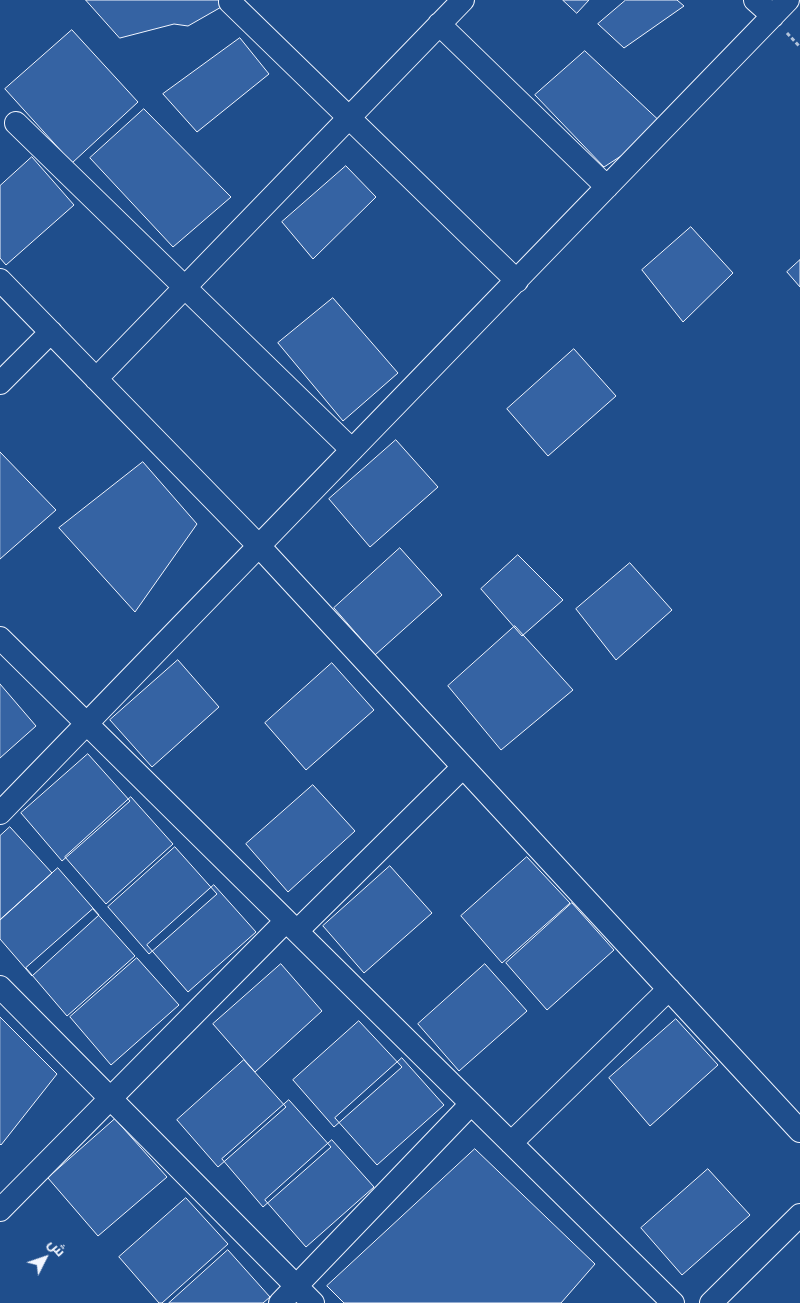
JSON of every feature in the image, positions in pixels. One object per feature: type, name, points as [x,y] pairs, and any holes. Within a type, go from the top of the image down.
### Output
[{"type":"street","points":[[96,379],[463,0]]},
{"type":"street","points":[[755,0],[772,16]]},
{"type":"street","points":[[0,813],[788,0]]},
{"type":"street","points":[[230,2],[517,280]]},
{"type":"street","points":[[439,24],[607,187]]},
{"type":"street","points":[[16,123],[352,450]]},
{"type":"street","points":[[0,280],[259,546],[800,1131]]},
{"type":"street","points":[[0,383],[51,332]]},
{"type":"street","points":[[0,638],[673,1303]]},
{"type":"street","points":[[0,1210],[110,1098],[291,926],[463,767]]},
{"type":"street","points":[[0,987],[313,1303]]},
{"type":"street","points":[[511,1143],[669,989]]},
{"type":"street","points":[[280,1303],[472,1104]]},
{"type":"street","points":[[711,1303],[800,1215]]},
{"type":"building","points":[[86,0],[227,0],[230,2],[188,26],[174,24],[120,38]]},
{"type":"building","points":[[563,0],[589,0],[577,13]]},
{"type":"building","points":[[626,0],[677,0],[684,6],[624,48],[598,24]]},
{"type":"building","points":[[72,30],[138,102],[72,163],[5,89]]},
{"type":"building","points":[[240,38],[269,74],[197,132],[163,94]]},
{"type":"building","points":[[585,51],[666,127],[604,167],[535,95]]},
{"type":"building","points":[[144,109],[231,197],[173,247],[90,158]]},
{"type":"building","points":[[32,157],[74,205],[6,265],[0,258],[0,186]]},
{"type":"building","points":[[346,166],[376,197],[313,259],[282,222]]},
{"type":"building","points":[[691,227],[733,273],[683,322],[642,270]]},
{"type":"building","points":[[800,260],[800,287],[787,272]]},
{"type":"building","points":[[333,298],[398,373],[343,421],[278,343]]},
{"type":"building","points":[[574,349],[616,396],[548,456],[507,409]]},
{"type":"building","points":[[396,440],[438,487],[370,547],[329,499]]},
{"type":"building","points":[[0,452],[56,510],[0,559]]},
{"type":"building","points":[[143,462],[197,524],[135,612],[59,528]]},
{"type":"building","points":[[400,548],[442,595],[375,655],[334,608]]},
{"type":"building","points":[[518,555],[563,600],[522,636],[481,589]]},
{"type":"building","points":[[630,563],[672,610],[616,660],[576,609]]},
{"type":"building","points":[[515,626],[573,690],[501,750],[448,686]]},
{"type":"building","points":[[178,660],[219,707],[152,767],[110,720]]},
{"type":"building","points":[[332,663],[374,710],[306,770],[265,723]]},
{"type":"building","points":[[0,684],[36,726],[0,758]]},
{"type":"building","points":[[88,754],[130,801],[62,861],[21,813]]},
{"type":"building","points":[[313,785],[355,831],[288,892],[246,844]]},
{"type":"building","points":[[131,797],[173,844],[106,904],[65,857]]},
{"type":"building","points":[[10,827],[52,873],[0,920],[0,836]]},
{"type":"building","points":[[175,847],[217,894],[149,954],[108,907]]},
{"type":"building","points":[[527,857],[570,903],[502,963],[461,916]]},
{"type":"building","points":[[390,866],[432,913],[364,973],[323,926]]},
{"type":"building","points":[[58,868],[99,915],[32,976],[0,939],[0,920]]},
{"type":"building","points":[[214,885],[256,932],[188,992],[147,945]]},
{"type":"building","points":[[572,903],[614,950],[547,1010],[506,963]]},
{"type":"building","points":[[93,909],[135,956],[67,1016],[26,968]]},
{"type":"building","points":[[137,958],[179,1005],[111,1065],[70,1017]]},
{"type":"building","points":[[281,964],[322,1011],[255,1072],[213,1024]]},
{"type":"building","points":[[485,964],[527,1011],[459,1071],[418,1024]]},
{"type":"building","points":[[0,1017],[57,1074],[1,1145],[0,1144]]},
{"type":"building","points":[[676,1019],[718,1065],[650,1126],[609,1078]]},
{"type":"building","points":[[359,1021],[402,1067],[334,1127],[293,1080]]},
{"type":"building","points":[[402,1058],[444,1105],[377,1165],[335,1118]]},
{"type":"building","points":[[244,1060],[286,1107],[218,1167],[177,1120]]},
{"type":"building","points":[[289,1100],[331,1147],[263,1207],[222,1159]]},
{"type":"building","points":[[115,1119],[167,1177],[98,1236],[48,1178]]},
{"type":"building","points":[[332,1140],[374,1187],[306,1247],[265,1200]]},
{"type":"building","points":[[475,1149],[595,1264],[561,1303],[344,1303],[327,1286]]},
{"type":"building","points":[[708,1169],[750,1215],[682,1275],[641,1228]]},
{"type":"building","points":[[186,1198],[228,1244],[162,1303],[159,1303],[119,1257]]},
{"type":"building","points":[[228,1250],[270,1297],[263,1303],[169,1303]]}]
